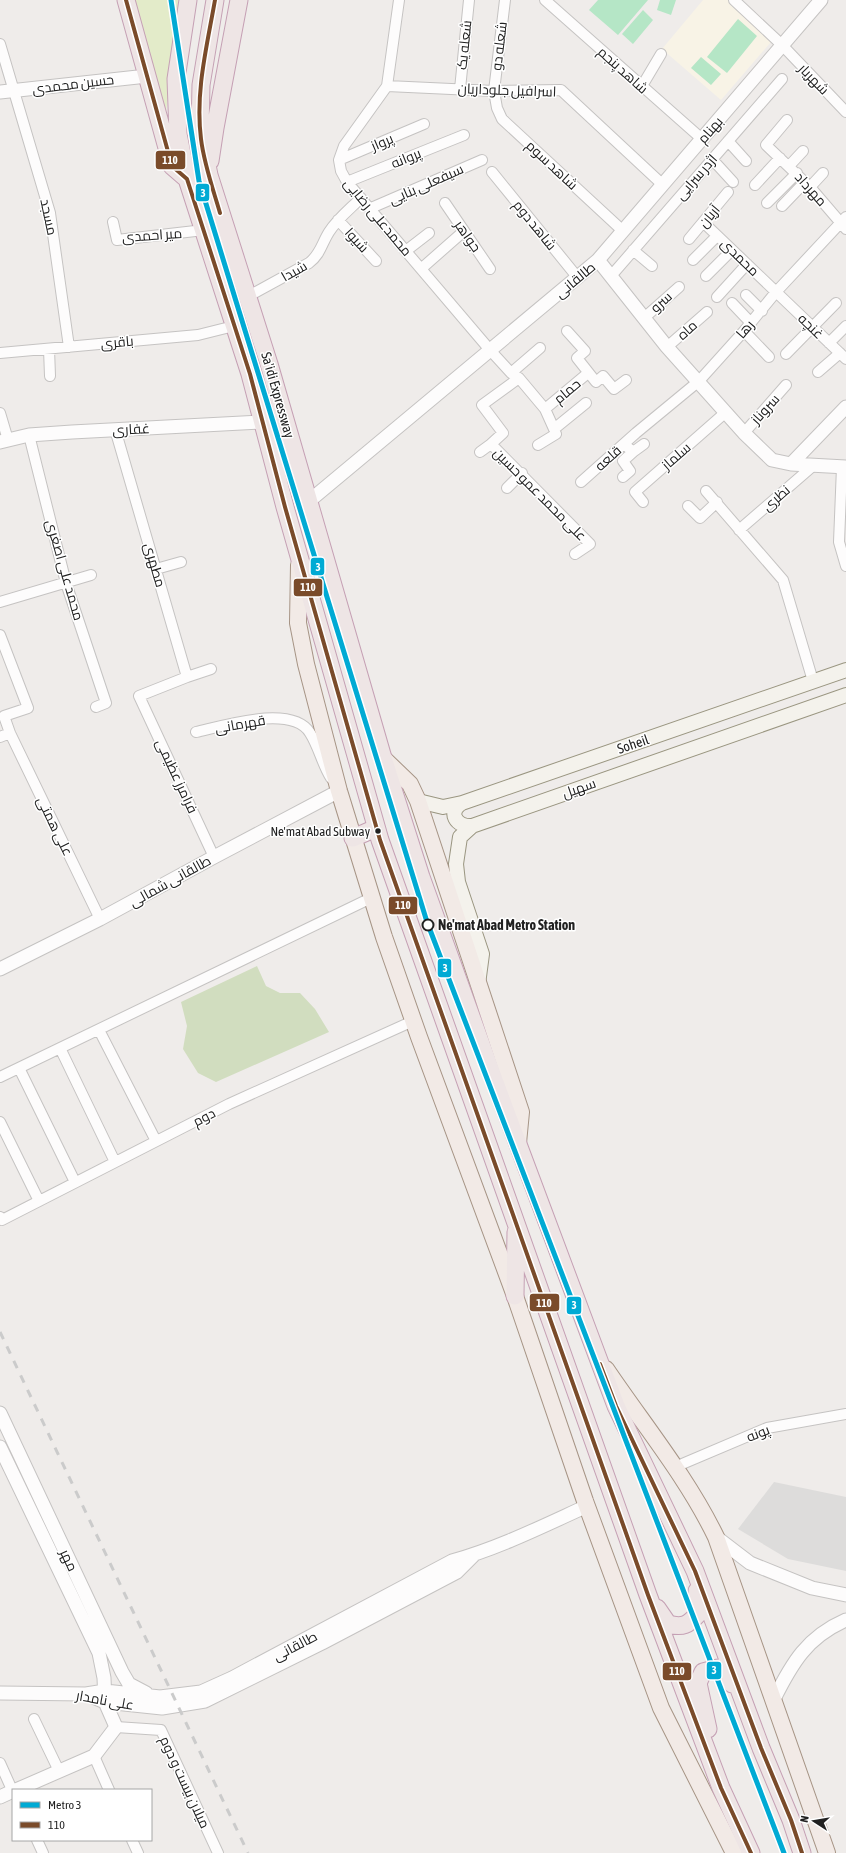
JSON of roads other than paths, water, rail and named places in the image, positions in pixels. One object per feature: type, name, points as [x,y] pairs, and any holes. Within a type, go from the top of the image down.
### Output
[{"type":"highway","points":[[126,0],[172,166],[187,179]]},
{"type":"highway","name":"Sa'idi Expressway","points":[[188,0],[176,79],[178,134],[187,179],[234,326],[262,422],[376,828],[648,1595],[721,1788],[751,1853]]},
{"type":"highway","name":"Sa'idi Expressway","points":[[215,0],[200,85],[200,130],[209,175],[269,364],[383,758],[421,878],[616,1406],[695,1571],[760,1748],[791,1820],[802,1853]]},
{"type":"highway","points":[[209,175],[215,128],[239,1]]},
{"type":"highway","points":[[353,838],[376,828]]},
{"type":"highway","points":[[515,1296],[516,1220]]},
{"type":"highway","points":[[648,1595],[668,1624],[679,1627],[690,1622],[698,1614],[695,1571]]},
{"type":"highway","points":[[721,1788],[698,1683],[703,1672],[718,1668],[728,1674],[760,1748]]},
{"type":"main road","points":[[299,558],[298,623],[306,664],[339,791],[371,898],[413,1021],[515,1296],[587,1506],[661,1708],[734,1853]]},
{"type":"main road","name":"Soheil","points":[[418,801],[443,807],[462,803],[846,670]]},
{"type":"main road","name":"سهیل","points":[[472,826],[846,695]]},
{"type":"main road","points":[[383,758],[410,784],[418,801],[441,866],[478,986],[521,1112],[518,1143]]},
{"type":"main road","points":[[462,803],[456,808],[454,815],[457,822],[464,826],[472,826]]},
{"type":"main road","points":[[472,826],[460,837],[456,864],[458,882],[482,954],[478,986]]},
{"type":"main road","points":[[597,1357],[675,1468],[705,1514],[716,1537],[827,1853]]},
{"type":"street","name":"محمدعلی رضایی","points":[[399,0],[387,86],[344,146],[339,160],[341,172],[347,182],[407,250],[490,350],[515,375]]},
{"type":"street","name":"شعله یک","points":[[460,89],[469,0]]},
{"type":"street","name":"شعله دو","points":[[494,91],[505,0]]},
{"type":"street","name":"شاهد پنجم","points":[[545,0],[702,139]]},
{"type":"street","name":"شهریار","points":[[734,0],[782,45],[846,112]]},
{"type":"street","name":"بهنام","points":[[598,260],[821,0]]},
{"type":"street","name":"مسجد","points":[[0,44],[50,213],[69,346]]},
{"type":"street","points":[[642,86],[662,54]]},
{"type":"street","name":"حسین محمدی","points":[[0,92],[146,76]]},
{"type":"street","name":"اژدر سرایی","points":[[610,276],[782,79]]},
{"type":"street","name":"اسرافیل جلوداریان","points":[[387,86],[494,91],[561,90],[663,185]]},
{"type":"street","name":"شاهد سوم","points":[[494,91],[497,108],[502,119],[623,231]]},
{"type":"street","name":"مهرداد","points":[[787,120],[766,145],[808,184],[844,223]]},
{"type":"street","name":"پرواز","points":[[339,160],[424,124]]},
{"type":"street","name":"پروانه","points":[[347,182],[464,135]]},
{"type":"street","points":[[728,141],[746,161]]},
{"type":"street","points":[[768,203],[793,170],[803,151]]},
{"type":"street","points":[[755,185],[780,158]]},
{"type":"street","points":[[712,159],[733,182]]},
{"type":"street","name":"سیفعلی بنایی","points":[[371,208],[482,160]]},
{"type":"street","name":"شاهد دوم","points":[[492,172],[578,278]]},
{"type":"street","points":[[782,206],[808,184],[824,173]]},
{"type":"street","name":"آریان","points":[[689,239],[728,192]]},
{"type":"street","name":"شیدا","points":[[247,297],[309,263],[317,257],[328,233],[338,220],[361,198]]},
{"type":"street","name":"جواهر","points":[[445,203],[490,269]]},
{"type":"street","name":"شیوا","points":[[338,220],[376,261]]},
{"type":"street","name":"میر احمدی","points":[[114,222],[116,240],[204,230]]},
{"type":"street","name":"محمدی","points":[[703,222],[776,292]]},
{"type":"street","name":"رها","points":[[636,433],[699,381],[762,311],[776,292],[844,223]]},
{"type":"street","points":[[422,268],[464,231]]},
{"type":"street","points":[[407,250],[429,233]]},
{"type":"street","points":[[693,260],[717,236]]},
{"type":"street","points":[[633,250],[652,266]]},
{"type":"street","points":[[706,276],[732,250]]},
{"type":"street","name":"طالقانی","points":[[308,502],[598,260],[667,347],[744,433],[772,460],[791,464],[844,467]]},
{"type":"street","points":[[717,297],[747,264]]},
{"type":"street","name":"سرو","points":[[644,318],[679,287]]},
{"type":"street","name":"غنچه","points":[[776,292],[844,357]]},
{"type":"street","points":[[746,295],[762,311]]},
{"type":"street","points":[[732,303],[769,357]]},
{"type":"street","points":[[786,354],[836,303]]},
{"type":"street","name":"ماه","points":[[667,347],[707,312]]},
{"type":"street","name":"باقری","points":[[0,353],[198,335],[234,326]]},
{"type":"street","points":[[829,343],[846,326]]},
{"type":"street","points":[[567,330],[585,351],[577,358],[596,382],[603,376],[614,389],[626,380]]},
{"type":"street","points":[[540,348],[515,375],[545,409],[555,432]]},
{"type":"street","points":[[49,349],[50,376]]},
{"type":"street","points":[[818,372],[844,357]]},
{"type":"street","name":"حمام","points":[[545,409],[588,373]]},
{"type":"street","name":"علی محمد عمو حسین","points":[[515,375],[482,406],[503,432],[491,444],[522,473],[590,544],[575,554]]},
{"type":"street","name":"سروناز","points":[[744,433],[786,385]]},
{"type":"street","points":[[538,445],[555,432],[586,403]]},
{"type":"street","points":[[791,464],[846,407]]},
{"type":"street","name":"سلماز","points":[[643,502],[635,492],[726,412]]},
{"type":"street","points":[[0,413],[4,441]]},
{"type":"street","name":"غفاری","points":[[4,441],[29,435],[262,422]]},
{"type":"street","name":"مطهری","points":[[115,429],[187,677]]},
{"type":"street","name":"قلعه","points":[[581,482],[636,433]]},
{"type":"street","name":"محمد علی اصغری","points":[[29,435],[66,583],[106,703],[96,707]]},
{"type":"street","points":[[480,452],[491,444]]},
{"type":"street","points":[[624,444],[633,452]]},
{"type":"street","points":[[624,477],[630,471],[623,461],[644,444]]},
{"type":"street","name":"نظری","points":[[739,530],[814,465]]},
{"type":"street","points":[[844,467],[839,542],[846,566]]},
{"type":"street","points":[[507,488],[522,473]]},
{"type":"street","points":[[706,491],[783,580],[813,681]]},
{"type":"street","points":[[688,506],[700,518],[717,502]]},
{"type":"street","points":[[156,569],[181,562]]},
{"type":"street","points":[[0,602],[91,575]]},
{"type":"street","name":"علی همتی","points":[[0,636],[28,708],[4,716],[10,733],[100,919]]},
{"type":"street","points":[[187,677],[211,669]]},
{"type":"street","name":"فرامرز عظیمی","points":[[187,677],[139,696],[214,857]]},
{"type":"street","name":"قهرمانی","points":[[196,732],[255,718],[278,718],[296,722],[310,732],[324,767],[339,791]]},
{"type":"street","points":[[0,737],[10,733]]},
{"type":"street","name":"طالقانی شمالی","points":[[0,969],[100,919],[339,791]]},
{"type":"street","points":[[0,1077],[371,898]]},
{"type":"street","name":"دوم","points":[[0,1217],[2,1220],[229,1104],[413,1021]]},
{"type":"street","points":[[99,1030],[156,1141]]},
{"type":"street","points":[[60,1048],[116,1162]]},
{"type":"street","points":[[19,1068],[75,1182]]},
{"type":"street","points":[[0,1122],[39,1201]]},
{"type":"street","name":"مهر","points":[[0,1413],[122,1672],[129,1684],[150,1696]]},
{"type":"street","name":"پونه","points":[[675,1468],[767,1428],[846,1414]]},
{"type":"street","name":"مهر","points":[[0,1447],[99,1653],[105,1691]]},
{"type":"street","points":[[15,1478],[27,1471]]},
{"type":"street","name":"طالقانی","points":[[86,1694],[105,1691],[160,1698],[201,1692],[232,1678],[452,1561],[475,1555],[587,1506]]},
{"type":"street","points":[[716,1537],[750,1563],[812,1588],[846,1595]]},
{"type":"street","name":"طالقانی","points":[[162,1708],[205,1701],[322,1643],[457,1572],[475,1555]]},
{"type":"street","points":[[774,1699],[787,1673],[803,1650],[822,1634],[846,1620]]},
{"type":"street","points":[[18,1789],[94,1756],[116,1727],[105,1691],[109,1684],[117,1685],[122,1678],[122,1672]]},
{"type":"street","name":"علی نامدار","points":[[105,1691],[162,1708]]},
{"type":"street","name":"علی نامدار","points":[[0,1693],[86,1694]]},
{"type":"street","points":[[34,1719],[59,1771]]},
{"type":"street","name":"میلان بیست و دوم","points":[[116,1727],[161,1730],[218,1853]]},
{"type":"street","points":[[94,1756],[109,1789]]},
{"type":"street","points":[[0,1763],[12,1789]]},
{"type":"street","points":[[0,1798],[12,1792]]},
{"type":"street","points":[[37,1841],[43,1853]]},
{"type":"street","points":[[132,1841],[138,1853]]},
{"type":"railway","points":[[0,1332],[248,1853]]},
{"type":"metro line","name":"3","points":[[171,0],[199,181],[427,922],[784,1853]]},
{"type":"place","name":"Ne'mat Abad Subway","points":[[378,831]]},
{"type":"place","name":"Ne'mat Abad Metro Station","points":[[428,925]]}]
